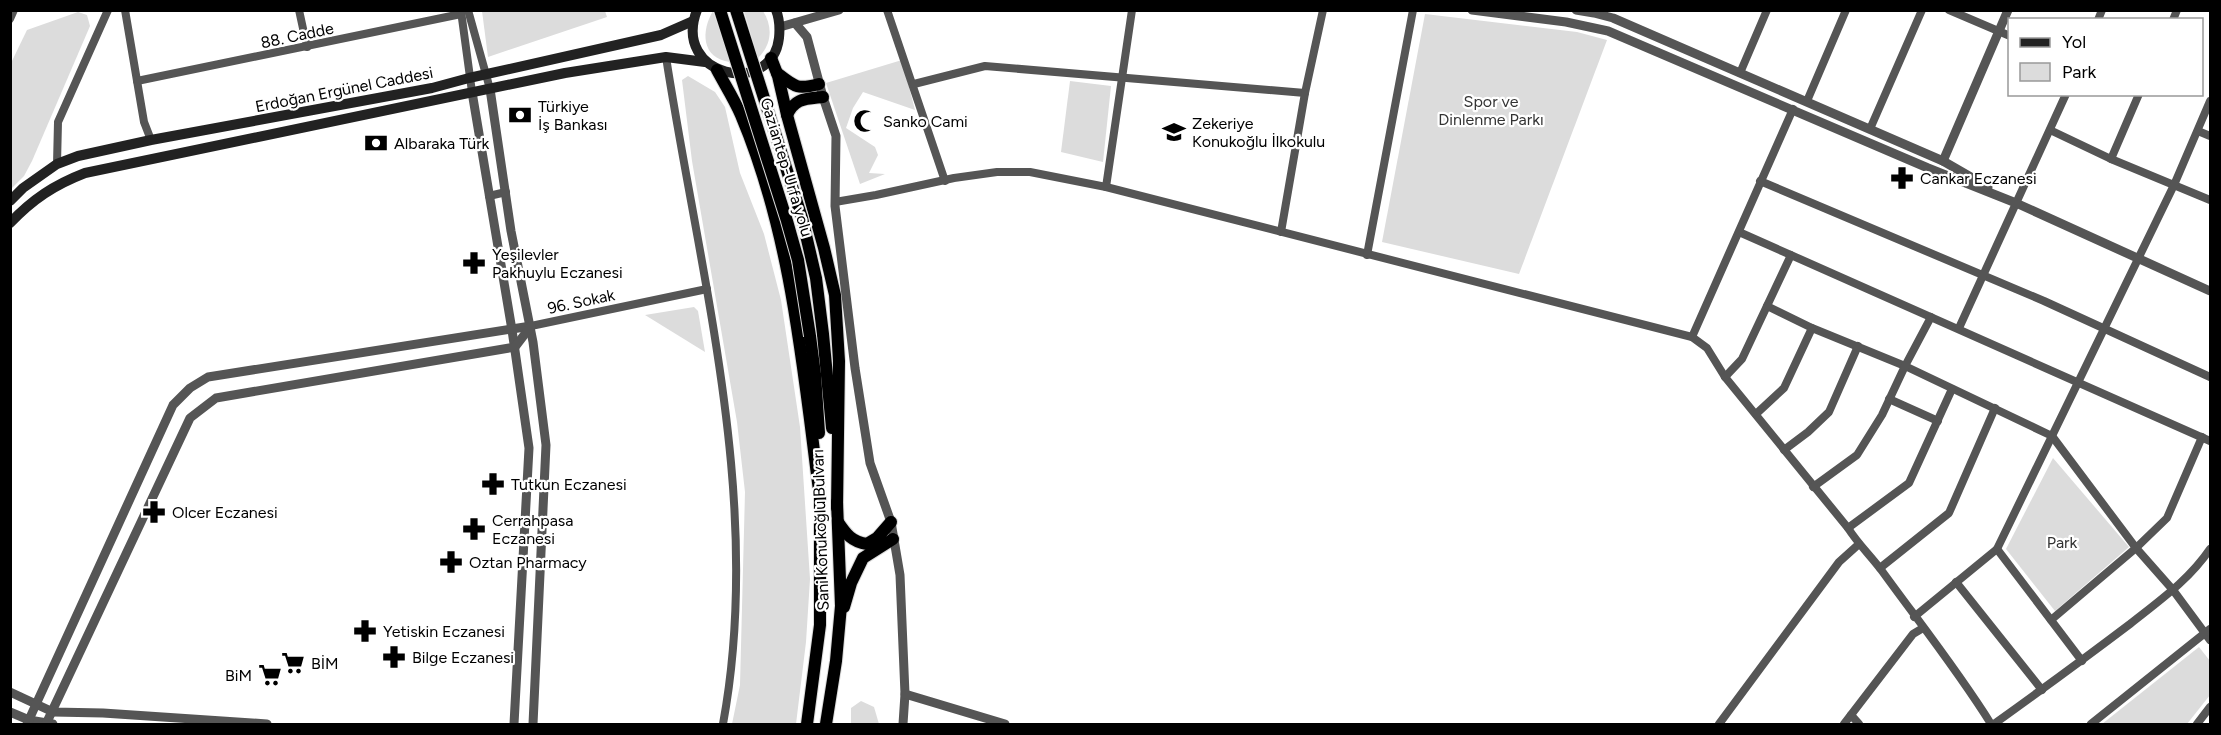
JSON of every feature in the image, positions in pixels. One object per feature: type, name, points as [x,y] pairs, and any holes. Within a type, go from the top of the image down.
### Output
[{"type":"highway","name":"Gaziantep-Urfa yolu","points":[[720,10],[790,231],[817,335]]},
{"type":"highway","name":"Gaziantep-Urfa yolu","points":[[736,10],[802,218],[816,278],[817,335]]},
{"type":"highway","points":[[771,58],[777,73],[835,295],[839,361],[837,508]]},
{"type":"highway","points":[[717,70],[740,113],[775,216],[790,289],[820,498]]},
{"type":"highway","points":[[777,73],[800,88],[819,84]]},
{"type":"highway","points":[[787,115],[792,105],[823,96]]},
{"type":"highway","name":"Sani Konukoğlu Bulvarı","points":[[807,724],[820,625],[820,498],[815,374],[817,335]]},
{"type":"highway","name":"Sani Konukoğlu Bulvarı","points":[[817,335],[832,421],[838,522],[840,619],[826,724]]},
{"type":"highway","points":[[838,522],[847,536],[867,544],[877,538],[891,522]]},
{"type":"highway","points":[[840,619],[851,583],[863,558],[893,539]]},
{"type":"main road","points":[[695,16],[693,36],[697,50],[705,62],[717,70],[732,74],[747,73],[766,64],[778,45],[780,27],[776,10]]},
{"type":"main road","name":"Erdoğan Ergünel Caddesi","points":[[10,201],[23,188],[57,164],[78,156],[151,140],[432,88],[661,35],[695,16]]},
{"type":"main road","points":[[10,223],[36,199],[56,185],[85,173],[610,65],[666,57],[705,62]]},
{"type":"main road","points":[[302,112],[304,127]]},
{"type":"main road","points":[[151,140],[158,158]]},
{"type":"street","points":[[10,19],[14,10]]},
{"type":"street","points":[[57,164],[58,122],[108,10]]},
{"type":"street","points":[[125,10],[144,122],[151,140]]},
{"type":"street","points":[[299,10],[307,47]]},
{"type":"street","points":[[780,27],[839,10]]},
{"type":"street","points":[[887,10],[945,181]]},
{"type":"street","points":[[1106,187],[1132,10]]},
{"type":"street","points":[[1281,232],[1305,93],[1323,10]]},
{"type":"street","points":[[1367,255],[1413,10]]},
{"type":"street","points":[[1472,10],[1592,26],[1608,31],[1928,168],[2016,203],[2211,291]]},
{"type":"street","points":[[1576,10],[1594,12],[1613,18],[1807,101],[1943,161],[2016,203]]},
{"type":"street","points":[[1740,73],[1767,10]]},
{"type":"street","points":[[1807,101],[1846,10]]},
{"type":"street","points":[[1870,129],[1922,10]]},
{"type":"street","points":[[1949,10],[2008,35]]},
{"type":"street","points":[[1943,161],[2008,10]]},
{"type":"street","points":[[463,12],[490,89],[512,231],[531,326],[546,445],[533,724]]},
{"type":"street","points":[[463,12],[469,78],[515,347],[529,447],[514,724]]},
{"type":"street","name":"88. Cadde","points":[[137,81],[307,47],[463,12]]},
{"type":"street","points":[[1592,26],[1594,12]]},
{"type":"street","points":[[795,23],[807,37],[836,136],[835,202],[855,368],[870,463],[891,522],[900,575],[903,724]]},
{"type":"street","points":[[666,57],[707,289],[730,454],[735,540],[733,658],[723,724]]},
{"type":"street","points":[[914,84],[985,66],[1305,93]]},
{"type":"street","points":[[1959,328],[2065,96]]},
{"type":"street","points":[[2110,159],[2138,96]]},
{"type":"street","points":[[1914,617],[1997,549],[2174,185],[2211,101]]},
{"type":"street","points":[[1692,337],[1792,109]]},
{"type":"street","points":[[2050,130],[2110,159],[2211,200]]},
{"type":"street","points":[[2198,131],[2211,136]]},
{"type":"street","points":[[835,202],[997,172],[1030,172],[1106,187],[1692,337],[1707,348],[1725,377],[1880,568],[1914,617],[1958,673],[1992,724],[2082,661],[2173,590],[2197,569],[2211,549]]},
{"type":"street","points":[[1760,181],[2105,328],[2211,377]]},
{"type":"street","points":[[489,196],[506,192]]},
{"type":"street","points":[[1739,232],[2211,441]]},
{"type":"street","points":[[1725,377],[1742,359],[1791,255]]},
{"type":"street","name":"96. Sokak","points":[[531,326],[707,289]]},
{"type":"street","points":[[1767,306],[1812,328],[1905,366],[2052,436],[2136,549],[2209,634],[2146,679],[2091,724]]},
{"type":"street","points":[[1813,487],[1857,455],[1931,317]]},
{"type":"street","points":[[28,722],[173,405],[190,388],[208,377],[531,326]]},
{"type":"street","points":[[46,724],[190,418],[216,398],[515,347],[531,326]]},
{"type":"street","points":[[1756,414],[1784,388],[1812,328]]},
{"type":"street","points":[[1784,450],[1809,432],[1829,412],[1858,346]]},
{"type":"street","points":[[1848,528],[1909,483],[1952,389]]},
{"type":"street","points":[[1889,399],[1938,421]]},
{"type":"street","points":[[1880,568],[1949,513],[1995,408]]},
{"type":"street","points":[[2051,620],[2136,549],[2167,518],[2202,437]]},
{"type":"street","points":[[1731,724],[1721,722],[1839,562],[1859,544]]},
{"type":"street","points":[[1997,549],[2082,661]]},
{"type":"street","points":[[1956,582],[2042,690]]},
{"type":"street","points":[[1844,724],[1913,634],[1923,628]]},
{"type":"street","points":[[10,692],[53,712],[103,713],[267,724]]},
{"type":"street","points":[[904,694],[1005,724]]},
{"type":"street","points":[[2197,724],[2211,707]]},
{"type":"street","points":[[10,712],[28,722],[53,724]]},
{"type":"street","points":[[1851,715],[1859,724]]},
{"type":"green space","points":[[482,11],[605,11],[607,17],[488,57]]},
{"type":"green space","points":[[713,11],[730,62],[713,55],[706,42],[705,35]]},
{"type":"green space","points":[[744,11],[763,11],[770,29],[766,47],[758,58]]},
{"type":"green space","points":[[78,12],[87,15],[90,26],[32,161],[24,176],[11,189],[11,63],[27,30]]},
{"type":"green space","name":"Spor ve Dinlenme Parkı","points":[[1425,14],[1577,32],[1607,40],[1519,274],[1382,242]]},
{"type":"green space","points":[[902,60],[915,110],[863,92],[853,108],[846,128],[875,147],[878,155],[869,173],[885,174],[860,184],[826,83]]},
{"type":"green space","points":[[688,76],[715,92],[725,107],[740,173],[764,234],[781,300],[800,427],[810,579],[806,642],[796,724],[732,724],[740,685],[745,492],[737,422],[692,161],[682,80]]},
{"type":"green space","points":[[1070,81],[1111,86],[1103,162],[1061,152]]},
{"type":"green space","points":[[694,307],[698,311],[705,352],[645,315]]},
{"type":"green space","name":"Park","points":[[2053,458],[2129,547],[2055,611],[2006,549]]},
{"type":"green space","points":[[2199,647],[2210,661],[2210,695],[2187,724],[2102,724]]},
{"type":"green space","points":[[861,701],[874,707],[879,724],[851,724],[851,708]]},
{"type":"place","name":"Türkiye İş Bankası","points":[[520,115]]},
{"type":"place","name":"Sanko Cami","points":[[865,121]]},
{"type":"place","name":"Zekeriye Konukoğlu İlkokulu","points":[[1174,132]]},
{"type":"place","name":"Albaraka Türk","points":[[376,143]]},
{"type":"place","name":"Cankar Eczanesi","points":[[1902,178]]},
{"type":"place","name":"Yeşilevler Pakhuylu Eczanesi","points":[[474,263]]},
{"type":"place","name":"Tutkun Eczanesi","points":[[493,484]]},
{"type":"place","name":"Olcer Eczanesi","points":[[154,512]]},
{"type":"place","name":"Cerrahpasa Eczanesi","points":[[474,529]]},
{"type":"place","name":"Oztan Pharmacy","points":[[451,562]]},
{"type":"place","name":"Yetiskin Eczanesi","points":[[365,631]]},
{"type":"place","name":"Bilge Eczanesi","points":[[394,657]]},
{"type":"place","name":"BİM","points":[[293,663]]},
{"type":"place","name":"BiM","points":[[270,675]]}]
